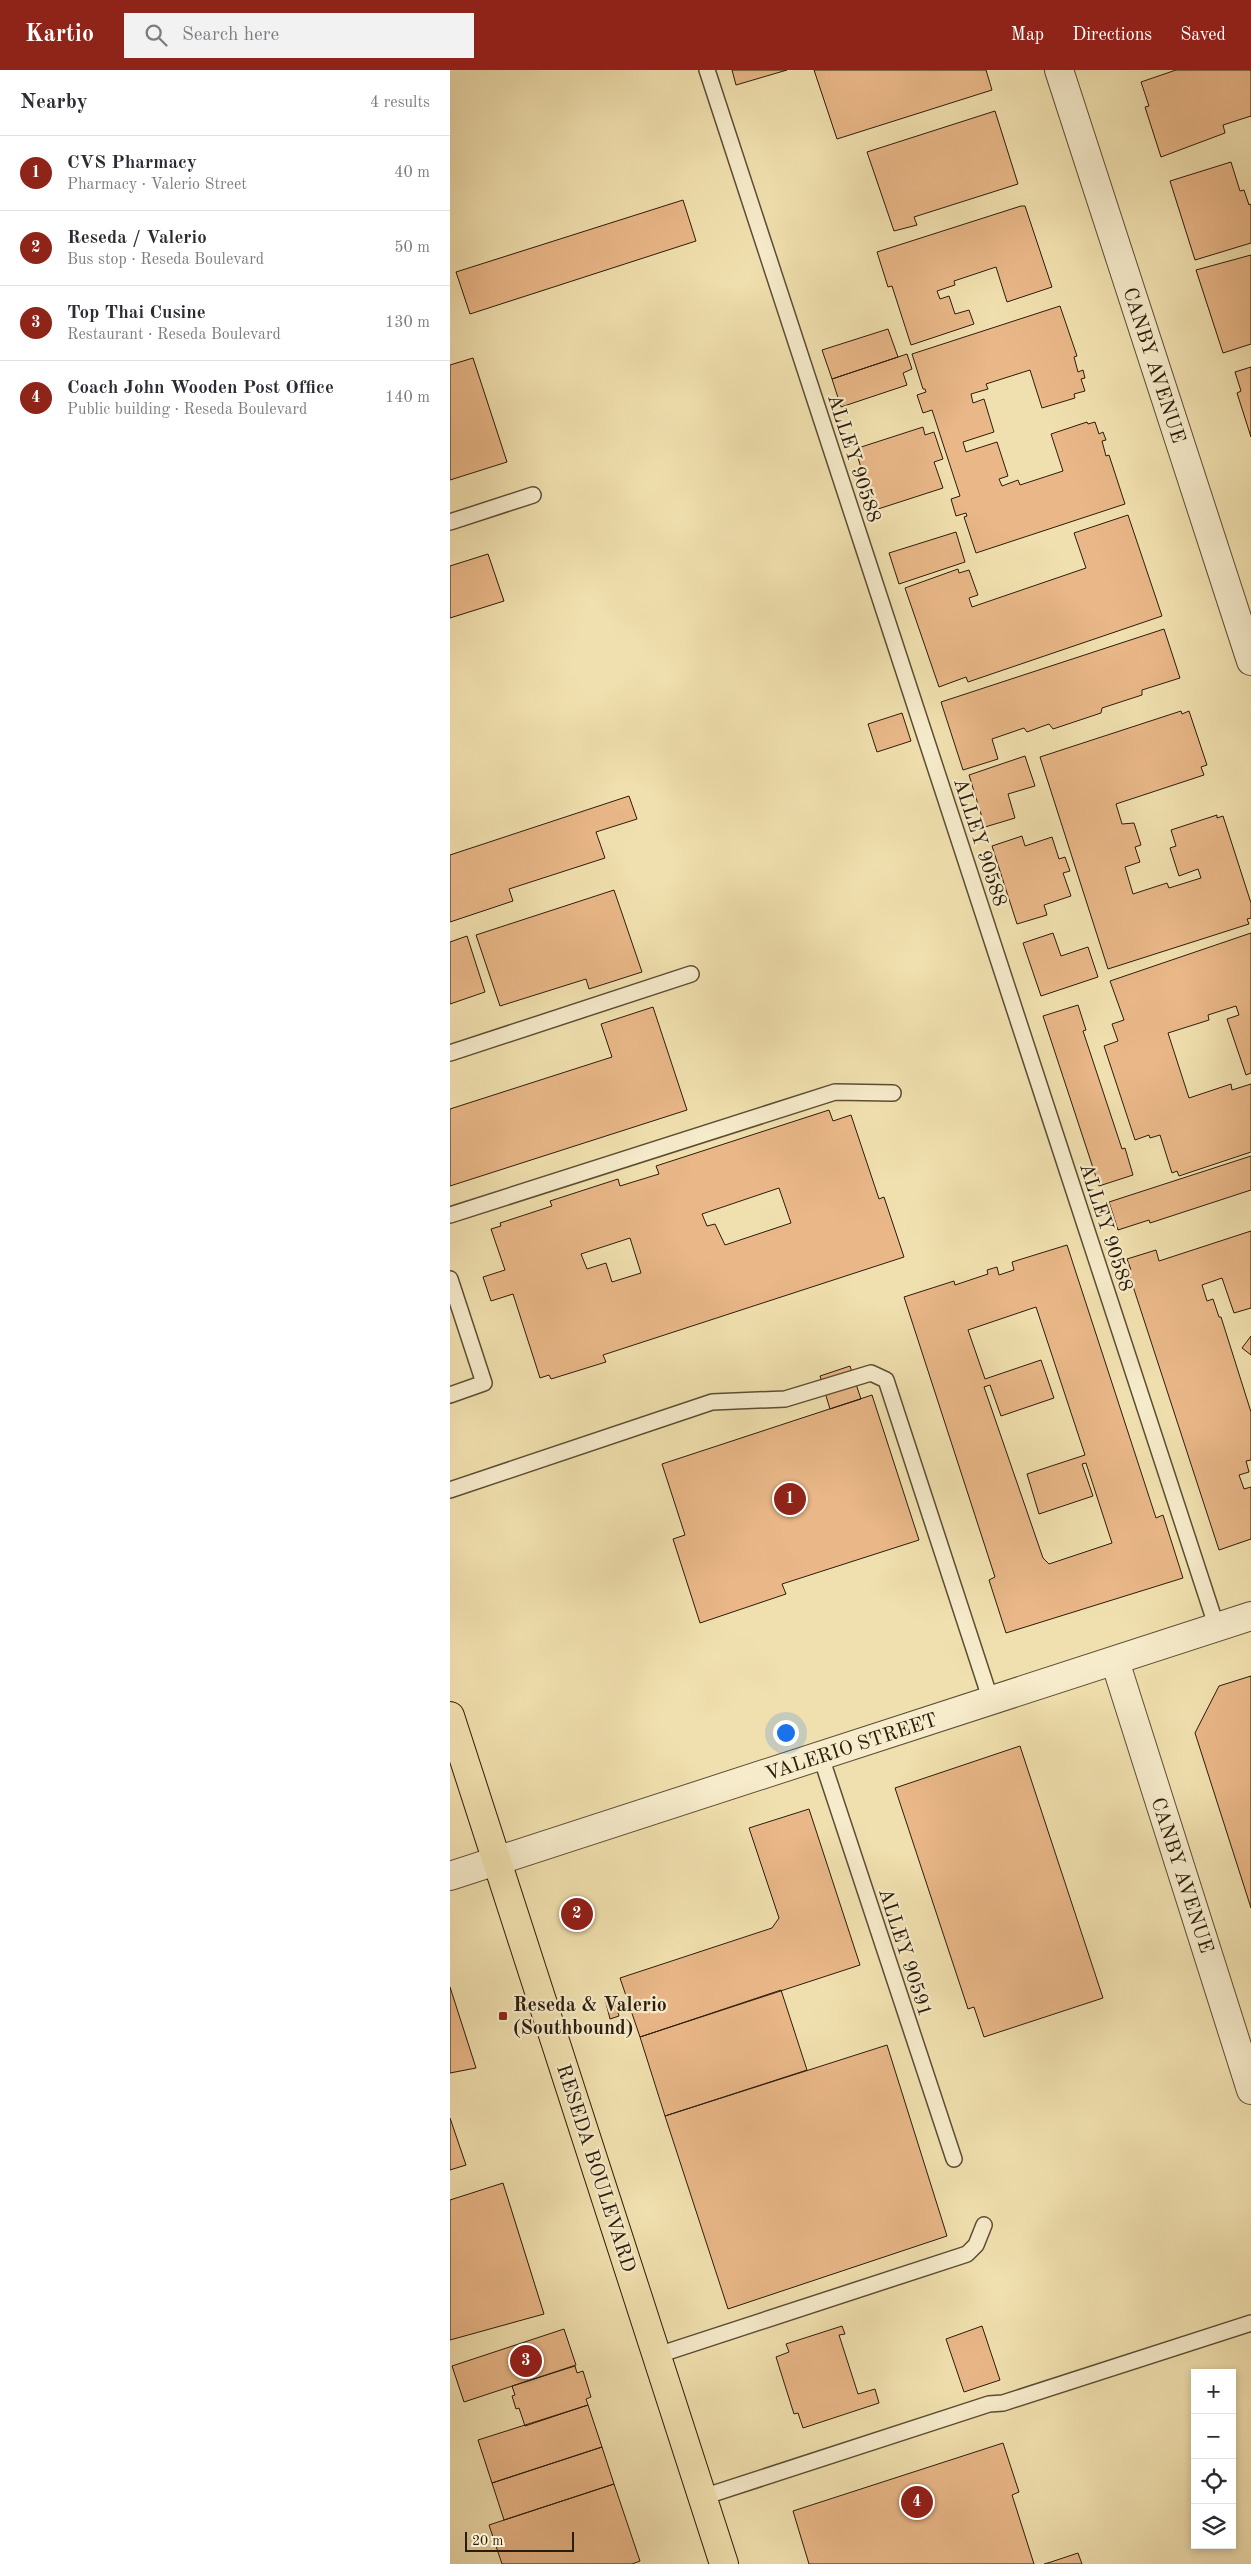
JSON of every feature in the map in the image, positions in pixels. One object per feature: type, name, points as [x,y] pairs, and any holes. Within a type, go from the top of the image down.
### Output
[{"type":"main road","name":"RESEDA BOULEVARD","points":[[450,1716],[724,2564]]},
{"type":"street","name":"CANBY AVENUE","points":[[1059,70],[1251,660]]},
{"type":"street","name":"VALERIO STREET","points":[[450,1876],[1251,1616]]},
{"type":"street","name":"CANBY AVENUE","points":[[1115,1661],[1251,2090]]},
{"type":"lane","name":"ALLEY 90588","points":[[707,70],[1216,1628]]},
{"type":"lane","points":[[450,522],[534,495]]},
{"type":"lane","points":[[450,1053],[691,974]]},
{"type":"lane","points":[[450,1215],[836,1092],[893,1093]]},
{"type":"lane","points":[[450,1279],[484,1383],[450,1395]]},
{"type":"lane","points":[[450,1490],[712,1402],[785,1399],[871,1373],[886,1380],[991,1701]]},
{"type":"lane","name":"ALLEY 90591","points":[[821,1757],[954,2159]]},
{"type":"lane","points":[[658,2355],[967,2254],[976,2245],[984,2224]]},
{"type":"lane","points":[[703,2497],[980,2407],[1003,2403],[1251,2324]]},
{"type":"building","points":[[732,70],[787,70],[736,85]]},
{"type":"building","points":[[814,70],[986,70],[992,90],[837,139]]},
{"type":"building","points":[[1176,70],[1251,70],[1251,116],[1223,125],[1225,133],[1161,157],[1145,107],[1149,106],[1141,82]]},
{"type":"building","points":[[995,111],[1018,184],[914,217],[917,225],[894,231],[867,152]]},
{"type":"building","points":[[1231,162],[1240,191],[1244,190],[1249,205],[1251,204],[1251,243],[1195,260],[1170,181]]},
{"type":"building","points":[[683,200],[696,241],[470,314],[456,272]]},
{"type":"building","points":[[1025,206],[1052,287],[1007,302],[996,267],[954,281],[955,285],[937,291],[940,299],[949,296],[955,314],[969,310],[974,324],[911,345],[892,286],[888,287],[877,252]]},
{"type":"building","points":[[1251,255],[1251,344],[1223,353],[1196,270]]},
{"type":"building","points":[[1060,306],[1077,356],[1074,357],[1078,372],[1083,370],[1085,378],[1081,379],[1085,391],[1074,394],[1075,398],[1042,408],[1030,370],[986,384],[988,389],[971,394],[973,403],[984,399],[994,432],[963,442],[966,452],[997,442],[1008,476],[999,479],[1002,486],[1018,480],[1020,485],[1063,471],[1051,434],[1087,422],[1088,424],[1095,422],[1099,434],[1103,432],[1106,440],[1102,441],[1106,456],[1109,455],[1125,504],[976,553],[964,517],[967,516],[966,513],[956,516],[951,499],[960,496],[932,410],[923,413],[917,395],[926,392],[923,389],[912,354]]},
{"type":"building","points":[[888,329],[898,357],[832,379],[822,350]]},
{"type":"building","points":[[907,354],[912,369],[903,373],[907,385],[841,407],[832,379]]},
{"type":"building","points":[[473,358],[507,462],[450,480],[450,365]]},
{"type":"building","points":[[1251,367],[1251,437],[1237,393],[1241,391],[1235,372]]},
{"type":"building","points":[[923,427],[925,435],[934,432],[943,459],[934,462],[943,488],[875,510],[855,449]]},
{"type":"building","points":[[1128,515],[1162,616],[968,682],[966,677],[939,687],[905,588],[958,569],[959,573],[969,570],[978,595],[969,598],[972,607],[1086,568],[1074,533]]},
{"type":"building","points":[[956,532],[965,562],[899,584],[889,553]]},
{"type":"building","points":[[488,554],[504,601],[450,618],[450,566]]},
{"type":"building","points":[[1164,629],[1180,678],[1142,690],[1142,695],[1102,708],[1101,713],[1053,729],[1049,724],[1027,732],[1024,728],[992,739],[998,759],[963,770],[941,702]]},
{"type":"building","points":[[1181,711],[1182,714],[1189,711],[1207,765],[1201,767],[1204,775],[1116,804],[1122,824],[1134,823],[1141,845],[1135,847],[1140,862],[1125,867],[1133,894],[1167,883],[1169,888],[1201,878],[1198,869],[1179,876],[1170,848],[1176,846],[1171,830],[1217,815],[1217,818],[1223,816],[1251,903],[1251,918],[1247,919],[1249,924],[1108,969],[1040,757]]},
{"type":"building","points":[[902,713],[911,741],[877,752],[868,724]]},
{"type":"building","points":[[1025,756],[1035,786],[1008,794],[1015,818],[985,827],[969,775]]},
{"type":"building","points":[[629,796],[637,819],[596,832],[605,858],[509,889],[513,901],[450,922],[450,855]]},
{"type":"building","points":[[1022,836],[1025,846],[1052,837],[1059,859],[1065,857],[1070,871],[1063,873],[1071,896],[1044,905],[1047,915],[1017,924],[992,846]]},
{"type":"building","points":[[614,890],[642,972],[589,989],[586,979],[500,1006],[476,935]]},
{"type":"building","points":[[1053,933],[1061,956],[1088,947],[1098,977],[1041,996],[1023,943]]},
{"type":"building","points":[[1251,933],[1251,1073],[1246,1075],[1227,1019],[1239,1015],[1236,1006],[1208,1015],[1209,1020],[1168,1033],[1189,1098],[1231,1084],[1232,1090],[1251,1084],[1251,1152],[1179,1176],[1177,1171],[1172,1173],[1160,1135],[1150,1138],[1149,1135],[1135,1140],[1104,1046],[1118,1041],[1112,1024],[1124,1020],[1110,981]]},
{"type":"building","points":[[467,936],[485,992],[450,1004],[450,942]]},
{"type":"building","points":[[1078,1005],[1086,1030],[1083,1031],[1122,1149],[1125,1148],[1133,1175],[1099,1186],[1043,1016]]},
{"type":"building","points":[[653,1007],[687,1110],[450,1186],[450,1109],[612,1057],[601,1024]]},
{"type":"building","points":[[829,1110],[833,1121],[851,1115],[879,1199],[884,1197],[904,1257],[603,1355],[606,1362],[551,1379],[549,1375],[540,1378],[513,1294],[491,1301],[483,1277],[505,1270],[491,1229],[501,1226],[500,1223],[552,1206],[550,1201],[618,1179],[620,1186],[659,1174],[656,1166]],"holes":[[[779,1188],[791,1223],[725,1245],[715,1224],[707,1226],[702,1214]],[[630,1238],[641,1273],[612,1282],[606,1263],[587,1269],[581,1254]]]},
{"type":"building","points":[[1251,1156],[1251,1190],[1150,1223],[1149,1220],[1118,1230],[1109,1202]]},
{"type":"building","points":[[1251,1231],[1251,1308],[1234,1313],[1222,1278],[1202,1285],[1207,1301],[1213,1299],[1219,1317],[1221,1317],[1251,1412],[1251,1460],[1246,1461],[1249,1472],[1239,1475],[1244,1489],[1251,1487],[1251,1539],[1219,1550],[1128,1271],[1131,1270],[1127,1259],[1156,1250],[1159,1261]]},
{"type":"building","points":[[1067,1245],[1156,1518],[1163,1515],[1183,1578],[1006,1633],[989,1580],[995,1577],[904,1297],[954,1281],[955,1285],[988,1274],[987,1270],[997,1267],[999,1275],[1014,1270],[1012,1262]],"holes":[[[1036,1307],[1085,1455],[1027,1474],[1039,1514],[1093,1496],[1082,1464],[1086,1463],[1112,1543],[1049,1564],[1043,1558],[984,1387],[990,1385],[1001,1416],[1054,1398],[1041,1360],[985,1379],[968,1330]]]},
{"type":"building","points":[[1251,1336],[1251,1355],[1242,1348]]},
{"type":"building","points":[[850,1366],[861,1399],[830,1409],[820,1376]]},
{"type":"building","points":[[872,1395],[919,1540],[782,1584],[786,1594],[700,1623],[673,1539],[685,1535],[662,1464]]},
{"type":"building","points":[[1251,1676],[1251,1908],[1195,1733],[1219,1686]]},
{"type":"building","points":[[1020,1746],[1103,1998],[984,2037],[974,2007],[968,2009],[895,1788]]},
{"type":"building","points":[[809,1809],[860,1965],[640,2037],[620,1978],[772,1928],[779,1918],[749,1828]]},
{"type":"building","points":[[450,1987],[476,2068],[450,2073]]},
{"type":"building","points":[[781,1990],[807,2070],[665,2116],[640,2037]]},
{"type":"building","points":[[613,1996],[619,2016],[610,2019],[605,1999]]},
{"type":"building","points":[[887,2045],[947,2236],[728,2309],[665,2116]]},
{"type":"building","points":[[450,2118],[466,2165],[450,2170]]},
{"type":"building","points":[[503,2183],[544,2314],[450,2340],[450,2200]]},
{"type":"building","points":[[842,2326],[845,2334],[839,2335],[858,2394],[875,2389],[879,2403],[803,2428],[798,2413],[794,2414],[776,2357],[789,2352],[786,2344]]},
{"type":"building","points":[[982,2326],[1000,2380],[964,2392],[946,2339]]},
{"type":"building","points":[[564,2329],[576,2365],[464,2402],[452,2366]]},
{"type":"building","points":[[575,2366],[577,2373],[583,2371],[591,2397],[586,2399],[588,2405],[525,2426],[519,2408],[516,2409],[512,2396],[515,2395],[512,2386]]},
{"type":"building","points":[[588,2405],[602,2447],[492,2483],[478,2440]]},
{"type":"building","points":[[1003,2443],[1019,2492],[1012,2495],[1034,2564],[809,2564],[793,2511]]},
{"type":"building","points":[[602,2447],[614,2484],[504,2520],[492,2483]]},
{"type":"building","points":[[614,2484],[640,2561],[632,2564],[502,2564],[489,2525]]},
{"type":"building","points":[[1078,2553],[1082,2564],[1044,2564],[1051,2562]]},
{"type":"place","name":"CVS Pharmacy","points":[[790,1499]]},
{"type":"place","name":"Reseda / Valerio","points":[[577,1914]]},
{"type":"place","name":"Reseda & Valerio (Southbound)","points":[[503,2016]]},
{"type":"place","name":"Top Thai Cusine","points":[[526,2361]]},
{"type":"place","name":"Coach John Wooden Post Office","points":[[917,2502]]}]
